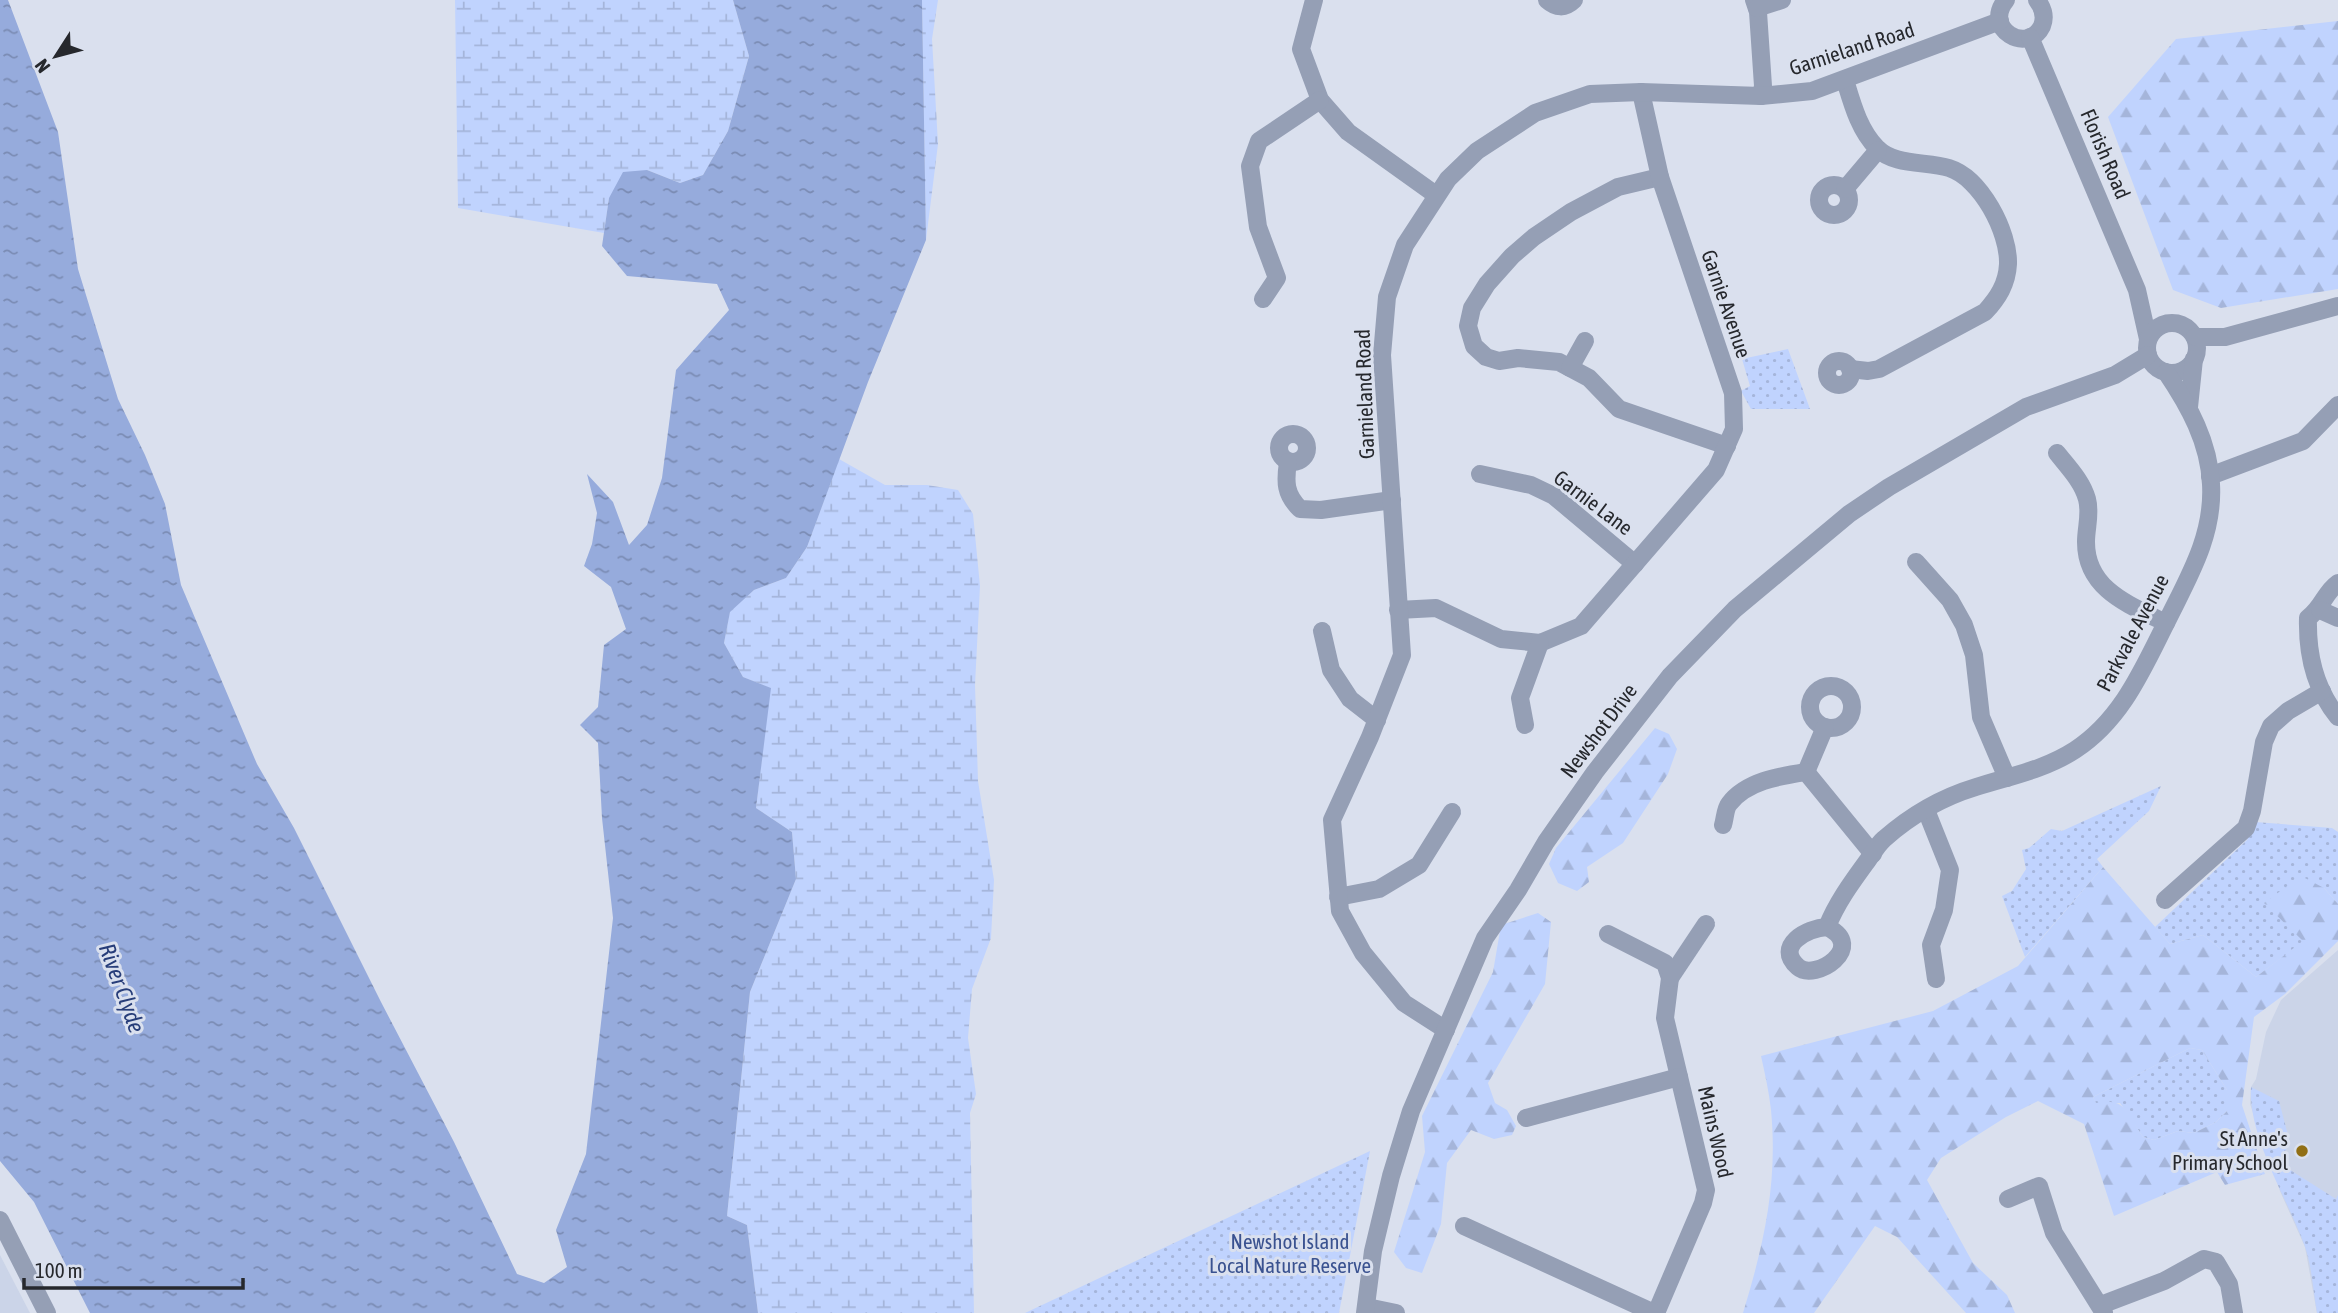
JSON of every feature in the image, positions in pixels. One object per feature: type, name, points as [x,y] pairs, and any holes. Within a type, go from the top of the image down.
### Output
[{"type":"street","points":[[1314,0],[1301,49],[1320,100],[1348,132],[1436,195]]},
{"type":"street","points":[[1547,0],[1558,6],[1564,6],[1574,0]]},
{"type":"street","points":[[1761,96],[1763,86],[1756,4],[1782,0]]},
{"type":"street","points":[[2006,0],[2001,8],[2000,21],[2006,32],[2017,38],[2030,37],[2041,28],[2046,3]]},
{"type":"street","name":"Garnieland Road","points":[[1446,1030],[1404,1003],[1363,953],[1340,911],[1332,820],[1377,720],[1402,655],[1382,355],[1387,297],[1405,245],[1448,179],[1477,151],[1535,113],[1590,94],[1641,92],[1761,96],[1812,90],[2000,21]]},
{"type":"street","name":"Florish Road","points":[[2030,37],[2137,290],[2161,325]]},
{"type":"street","points":[[1845,80],[1865,132],[1878,150],[1895,158],[1949,167],[1965,175],[1978,188],[1990,207],[2007,249],[2008,266],[2004,284],[1996,300],[1985,312],[1879,369],[1850,369]]},
{"type":"street","name":"Garnie Avenue","points":[[1398,610],[1436,608],[1502,639],[1540,643],[1581,626],[1716,470],[1734,429],[1733,394],[1660,177],[1641,92]]},
{"type":"street","points":[[1263,299],[1277,278],[1258,227],[1250,166],[1259,141],[1320,100]]},
{"type":"street","points":[[1845,189],[1878,150]]},
{"type":"street","points":[[1660,177],[1618,187],[1571,212],[1534,237],[1496,274],[1472,308],[1468,326],[1475,346],[1486,357],[1499,361],[1518,358],[1559,362],[1589,378],[1619,410],[1727,446]]},
{"type":"street","name":"Florish Road","points":[[2137,290],[2148,347]]},
{"type":"street","points":[[2195,350],[2181,324],[2170,323],[2153,331],[2148,347],[2151,362],[2164,371],[2178,372],[2189,366],[2195,350],[2225,337],[2338,306]]},
{"type":"street","points":[[1570,368],[1585,341]]},
{"type":"street","name":"Newshot Drive","points":[[2115,374],[2148,347]]},
{"type":"street","name":"Parkvale Avenue","points":[[2189,407],[2195,350]]},
{"type":"street","name":"Newshot Drive","points":[[1366,1310],[1373,1251],[1391,1176],[1411,1111],[1485,939],[1546,842],[1595,772],[1670,676],[1735,608],[1849,514],[1918,468],[2026,407],[2115,374],[2164,371]]},
{"type":"street","name":"Parkvale Avenue","points":[[1827,927],[1836,905],[1883,840],[1926,810],[1956,794],[2059,759],[2075,750],[2104,726],[2134,687],[2203,545],[2210,512],[2210,476],[2206,453],[2189,407],[2164,371]]},
{"type":"street","points":[[2210,476],[2303,441],[2338,404]]},
{"type":"street","points":[[2057,453],[2078,481],[2087,499],[2087,553],[2094,575],[2115,597],[2166,623]]},
{"type":"street","points":[[1288,462],[1285,485],[1291,500],[1300,509],[1321,510],[1392,500]]},
{"type":"street","name":"Garnie Lane","points":[[1480,474],[1531,485],[1554,496],[1635,564]]},
{"type":"street","points":[[1916,562],[1950,600],[1964,625],[1973,655],[1981,717],[2007,778]]},
{"type":"street","points":[[2338,583],[2330,589],[2320,610],[2308,618],[2312,665],[2322,691],[2338,717]]},
{"type":"street","points":[[2320,610],[2338,618]]},
{"type":"street","points":[[1322,631],[1331,670],[1350,699],[1377,720]]},
{"type":"street","points":[[1525,725],[1520,698],[1540,643]]},
{"type":"street","points":[[2165,900],[2245,828],[2252,811],[2262,750],[2272,726],[2288,711],[2322,691]]},
{"type":"street","points":[[1806,772],[1825,727]]},
{"type":"street","points":[[1723,825],[1728,805],[1746,789],[1773,777],[1806,772]]},
{"type":"street","points":[[1806,772],[1873,853]]},
{"type":"street","points":[[1926,810],[1950,870],[1944,910],[1931,945],[1936,979]]},
{"type":"street","points":[[1338,897],[1379,889],[1419,865],[1452,812]]},
{"type":"street","points":[[1670,978],[1706,924]]},
{"type":"street","points":[[1608,934],[1665,963],[1670,978]]},
{"type":"street","name":"Mains Wood","points":[[1464,1227],[1655,1313],[1703,1203],[1706,1190],[1665,1018],[1670,978]]},
{"type":"street","name":"Mains Wood","points":[[1526,1118],[1679,1077]]},
{"type":"street","points":[[2008,1199],[2039,1186],[2054,1233],[2102,1309],[2164,1281],[2204,1259],[2216,1262],[2229,1284],[2234,1313]]},
{"type":"street","points":[[0,1220],[47,1313]]},
{"type":"street","points":[[1366,1310],[1396,1313]]},
{"type":"shaded area","name":"St Anne's Primary School","points":[[2338,950],[2338,1313],[2317,1313],[2305,1247],[2280,1191],[2250,1104],[2251,1087],[2256,1079],[2266,1032],[2281,1000]]},
{"type":"shaded area","points":[[0,1255],[30,1313],[0,1313]]},
{"type":"green space","points":[[455,0],[733,0],[749,56],[728,131],[703,175],[680,183],[647,170],[609,198],[604,233],[458,208]]},
{"type":"green space","points":[[922,0],[938,0],[932,39],[938,144],[926,240]]},
{"type":"green space","points":[[2338,21],[2338,289],[2221,308],[2173,290],[2108,117],[2176,39]]},
{"type":"green space","points":[[1788,349],[1810,409],[1751,409],[1741,391],[1750,386],[1742,359]]},
{"type":"green space","points":[[839,459],[885,485],[927,485],[958,490],[973,514],[980,586],[975,685],[978,781],[994,880],[991,938],[972,989],[968,1038],[976,1094],[970,1113],[974,1313],[758,1313],[747,1225],[727,1216],[750,992],[796,879],[792,832],[756,808],[770,688],[743,677],[724,643],[730,611],[754,590],[786,578],[807,547]]},
{"type":"green space","points":[[1655,728],[1669,734],[1677,749],[1668,774],[1623,843],[1587,867],[1589,882],[1577,891],[1558,883],[1549,864],[1556,848]]},
{"type":"green space","points":[[2161,786],[2149,811],[2097,859],[2103,867],[2025,957],[2002,896],[2012,891],[2026,869],[2022,850],[2029,848],[2051,829],[2062,831]]},
{"type":"green space","points":[[2255,822],[2332,828],[2338,832],[2338,904],[2324,888],[2265,903],[2304,941],[2256,977],[2203,935],[2170,944],[2155,927],[2247,840]]},
{"type":"green space","points":[[2103,867],[2170,944],[2203,935],[2256,977],[2303,941],[2264,903],[2301,876],[2324,888],[2338,904],[2338,941],[2285,994],[2254,1017],[2242,1105],[2265,1174],[2225,1185],[2217,1172],[2114,1216],[2084,1124],[2038,1101],[2006,1117],[1941,1158],[1927,1180],[1973,1263],[2007,1295],[2015,1313],[1966,1313],[1897,1237],[1875,1226],[1814,1313],[1743,1313],[1768,1213],[1773,1163],[1771,1110],[1761,1056],[1933,1011],[2018,966]],"holes":[[[2190,1048],[2202,1050],[2227,1090],[2227,1111],[2216,1122],[2194,1133],[2178,1131],[2154,1140],[2143,1137],[2125,1109],[2114,1103],[2096,1103],[2093,1097]]]},
{"type":"green space","points":[[1538,913],[1551,922],[1545,984],[1488,1083],[1495,1103],[1507,1110],[1516,1126],[1512,1135],[1494,1139],[1471,1130],[1447,1163],[1441,1224],[1422,1273],[1406,1268],[1394,1252],[1425,1152],[1422,1116],[1493,972],[1501,925]]},
{"type":"green space","points":[[2190,1048],[2202,1050],[2227,1090],[2227,1111],[2216,1122],[2194,1133],[2178,1131],[2154,1140],[2143,1137],[2120,1103],[2096,1104],[2093,1097]]},
{"type":"green space","points":[[2251,1087],[2279,1101],[2290,1143],[2283,1154],[2287,1168],[2336,1199],[2338,1195],[2338,1313],[2317,1313],[2307,1252],[2262,1147],[2252,1106]]},
{"type":"green space","name":"Newshot Island Local Nature Reserve","points":[[1370,1151],[1339,1313],[1025,1313]]},
{"type":"water","name":"River Clyde","points":[[0,0],[8,0],[58,132],[78,269],[118,399],[165,504],[181,585],[257,764],[294,828],[454,1142],[517,1274],[544,1283],[567,1267],[556,1230],[586,1154],[613,918],[602,818],[598,743],[580,725],[598,707],[604,645],[626,629],[611,587],[584,566],[592,544],[597,513],[587,474],[613,502],[629,545],[647,525],[662,478],[676,370],[729,310],[717,284],[627,276],[602,246],[609,198],[623,172],[647,170],[680,183],[703,175],[728,131],[749,56],[733,0],[922,0],[926,240],[868,382],[807,547],[786,578],[754,590],[730,612],[724,643],[743,677],[771,688],[756,808],[792,832],[796,879],[750,992],[727,1216],[747,1225],[758,1313],[90,1313],[34,1202],[0,1161]]},
{"type":"place","name":"St Anne's Primary School","points":[[2302,1151]]}]
